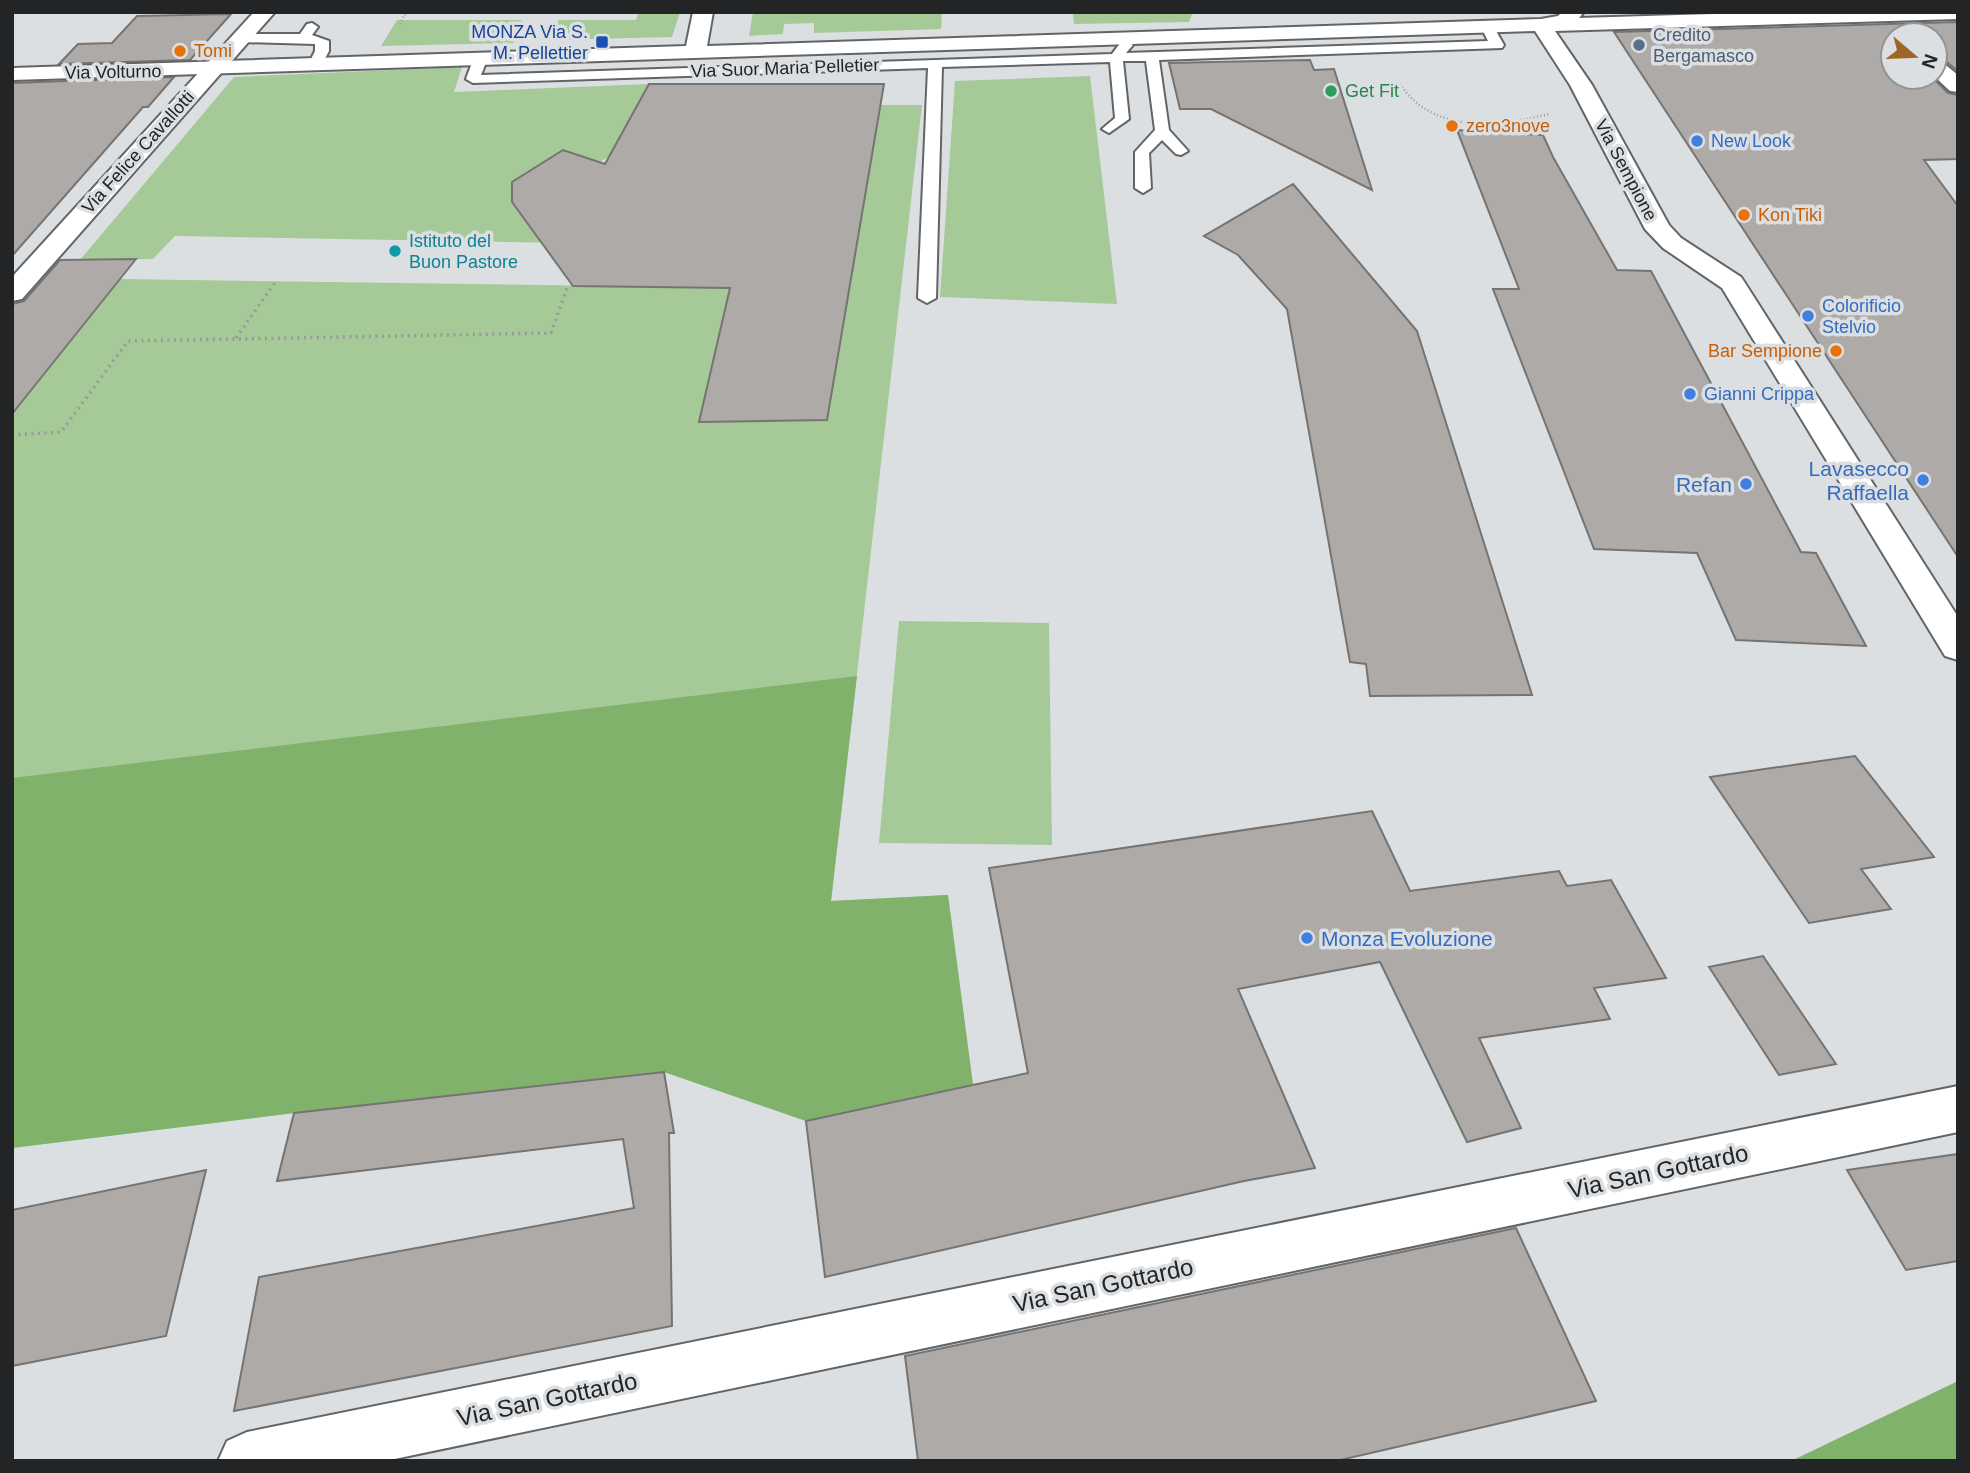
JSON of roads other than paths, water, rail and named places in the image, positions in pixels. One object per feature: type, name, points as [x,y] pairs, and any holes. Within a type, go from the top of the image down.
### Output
[{"type":"street","name":"Via Felice Cavallotti","points":[[12,293],[265,12]]},
{"type":"street","points":[[695,52],[703,12]]},
{"type":"street","name":"Via Suor Maria Pelletier","points":[[213,69],[1132,39],[1314,41],[1541,25],[1564,21],[1574,12]]},
{"type":"street","points":[[1541,25],[1876,13],[1958,13]]},
{"type":"street","name":"Via Sempione","points":[[1541,25],[1581,85],[1658,229],[1672,243],[1732,283],[1958,647]]},
{"type":"street","name":"Via Volturno","points":[[12,74],[213,69]]},
{"type":"street","name":"Via San Gottardo","points":[[247,1461],[1958,1110]]},
{"type":"lane","points":[[241,38],[308,32],[322,41],[322,51],[315,65]]},
{"type":"lane","points":[[1109,129],[1122,119],[1116,57],[1132,39]]},
{"type":"lane","name":"Via Suor Maria Pelletier","points":[[480,60],[473,79],[1152,56],[1314,41]]},
{"type":"lane","points":[[1152,56],[1162,131],[1181,151]]},
{"type":"lane","points":[[927,298],[935,63]]},
{"type":"lane","points":[[1143,188],[1142,152],[1162,131]]},
{"type":"place","name":"MONZA Via S. M. Pellettier","points":[[602,42]]},
{"type":"place","name":"Credito Bergamasco","points":[[1639,45]]},
{"type":"place","name":"Tomi","points":[[180,51]]},
{"type":"place","name":"Get Fit","points":[[1331,91]]},
{"type":"place","name":"zero3nove","points":[[1452,126]]},
{"type":"place","name":"New Look","points":[[1697,141]]},
{"type":"place","name":"Kon Tiki","points":[[1744,215]]},
{"type":"place","name":"Istituto del Buon Pastore","points":[[395,251]]},
{"type":"place","name":"Colorificio Stelvio","points":[[1808,316]]},
{"type":"place","name":"Bar Sempione","points":[[1836,351]]},
{"type":"place","name":"Gianni Crippa","points":[[1690,394]]},
{"type":"place","name":"Lavasecco Raffaella","points":[[1923,480]]},
{"type":"place","name":"Refan","points":[[1746,484]]},
{"type":"place","name":"Monza Evoluzione","points":[[1307,938]]}]
